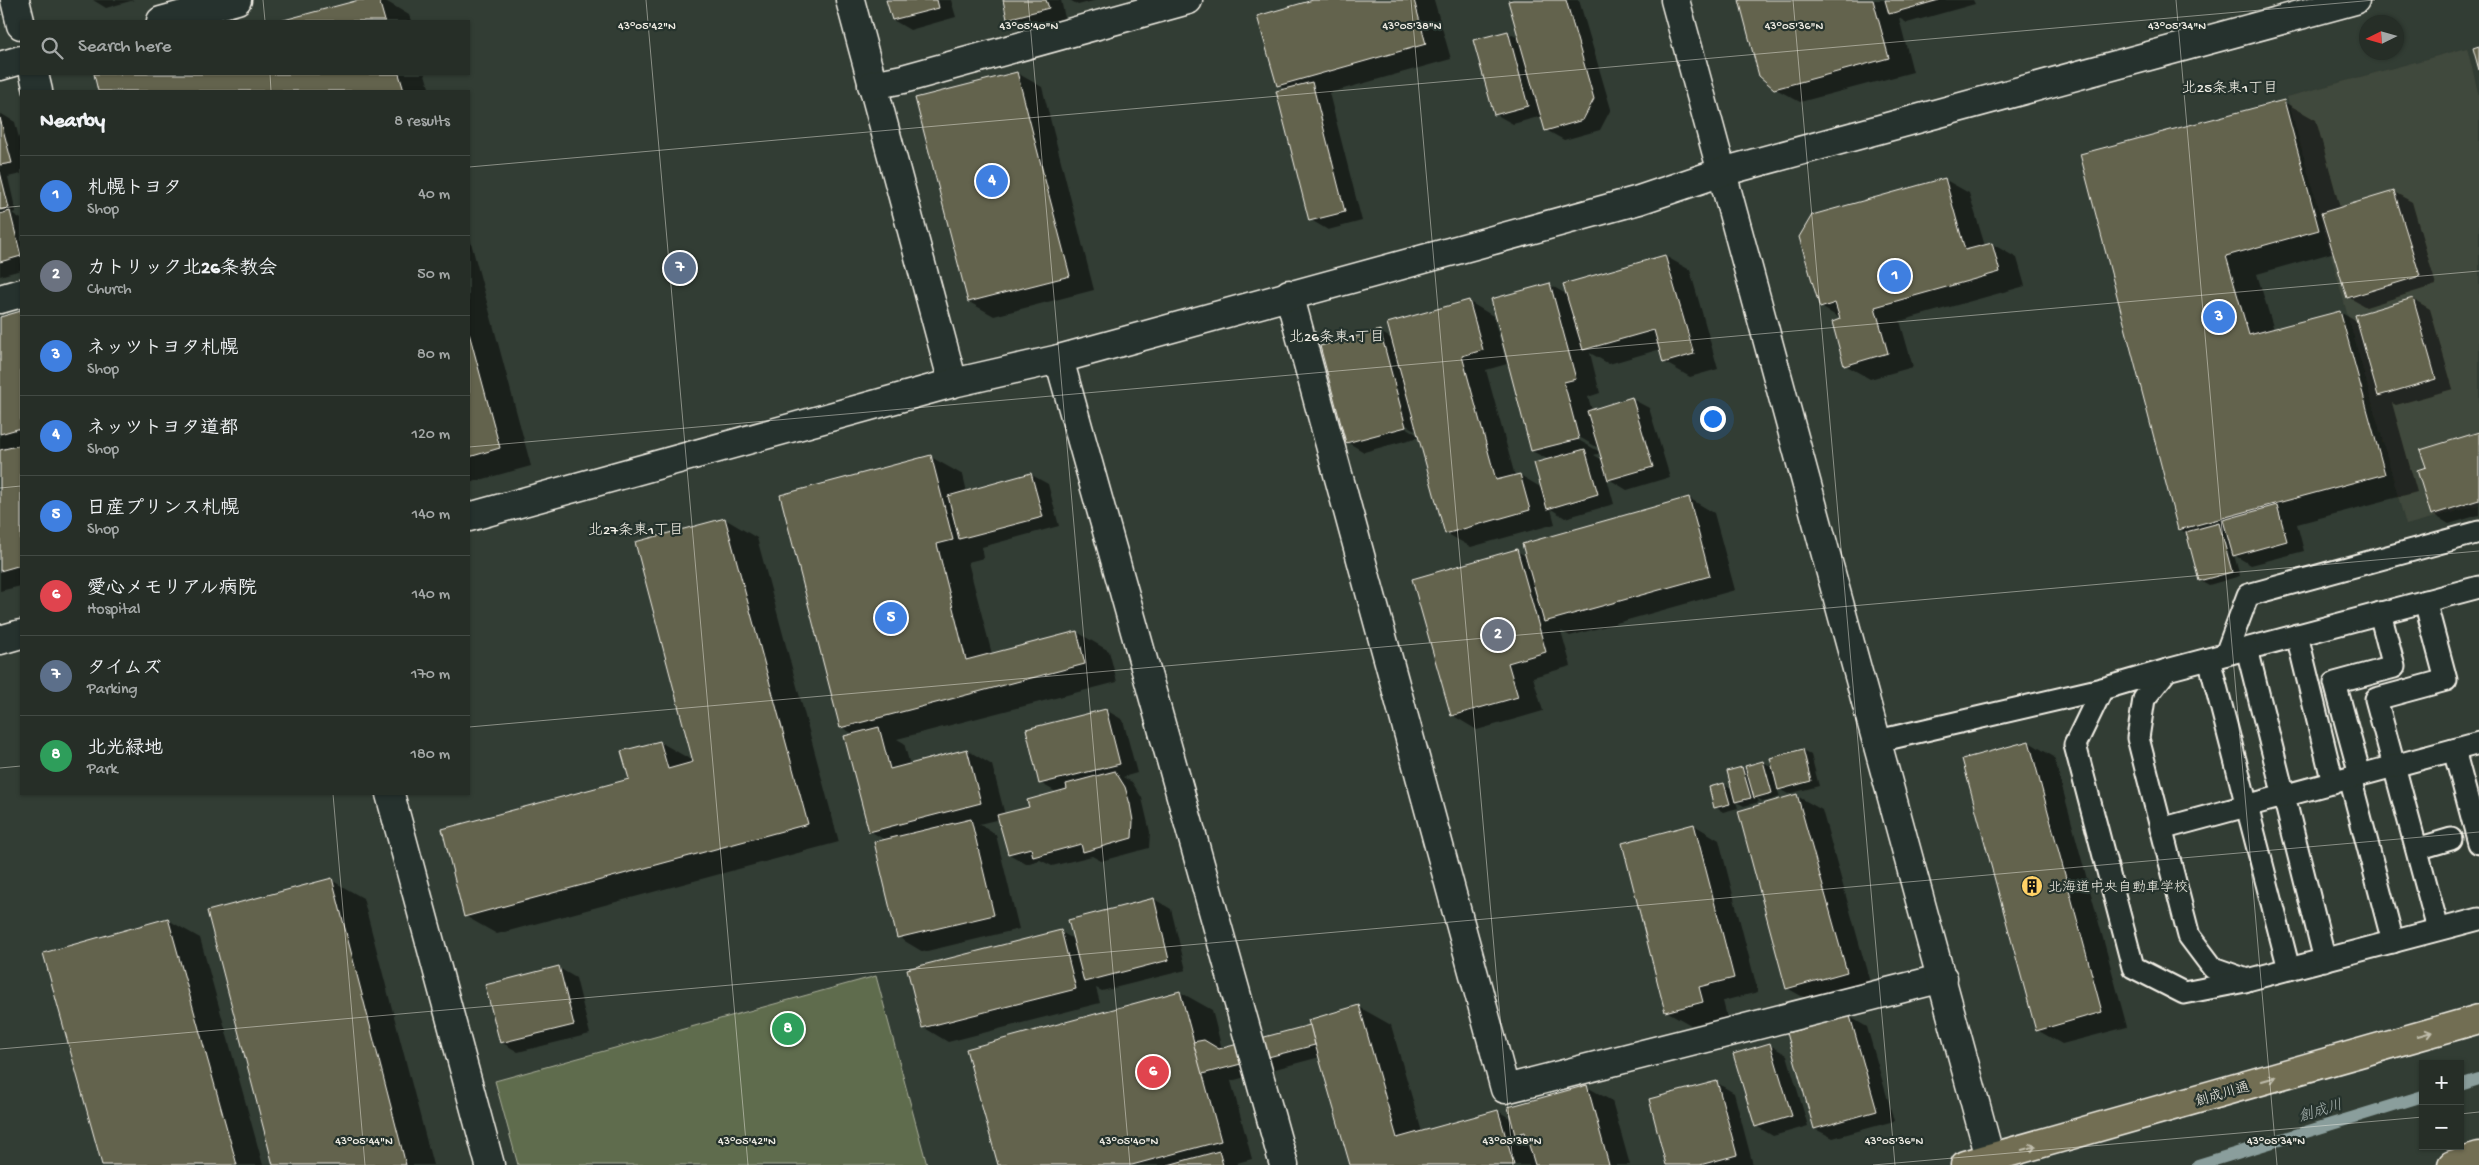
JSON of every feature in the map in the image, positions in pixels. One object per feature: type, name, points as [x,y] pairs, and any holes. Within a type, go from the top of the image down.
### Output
[{"type":"highway","name":"創成川通","points":[[1965,1165],[1991,1161],[2479,1019]]},
{"type":"highway","points":[[2452,1165],[2479,1157]]},
{"type":"street","points":[[15,0],[20,21]]},
{"type":"street","points":[[165,20],[238,0]]},
{"type":"street","points":[[850,0],[953,383]]},
{"type":"street","points":[[872,85],[902,79],[1188,0]]},
{"type":"street","points":[[1675,0],[1943,978],[1991,1161]]},
{"type":"street","points":[[470,517],[953,383],[1059,360],[1289,294],[1639,200],[1722,172],[2355,0]]},
{"type":"street","points":[[0,66],[20,60]]},
{"type":"street","points":[[34,75],[38,90]]},
{"type":"street","points":[[0,299],[20,293]]},
{"type":"street","points":[[1289,294],[1504,1089],[1943,978]]},
{"type":"street","points":[[1059,360],[1284,1165]]},
{"type":"street","points":[[0,640],[20,634]]},
{"type":"street","points":[[390,795],[490,1165]]},
{"type":"lane","points":[[2289,969],[2247,806],[2217,656],[2248,594],[2479,532]]},
{"type":"lane","points":[[1878,741],[2102,688],[2479,587]]},
{"type":"lane","points":[[2425,601],[2446,680],[2376,699],[2438,930]]},
{"type":"lane","points":[[2348,779],[2335,683],[2394,667],[2380,613]]},
{"type":"lane","points":[[2297,635],[2348,779],[2393,942]]},
{"type":"lane","points":[[2247,649],[2326,960]]},
{"type":"lane","points":[[2167,670],[2144,699],[2138,738],[2161,829],[2189,936],[2213,968],[2247,980]]},
{"type":"lane","points":[[2102,688],[2075,745],[2133,967],[2184,993],[2247,980],[2479,919]]},
{"type":"lane","points":[[2161,829],[2479,743]]},
{"type":"lane","points":[[2454,750],[2478,835]]},
{"type":"lane","points":[[2417,849],[2451,839]]},
{"type":"shaded area","points":[[2467,48],[2479,96],[2479,505],[2406,525],[2287,97]]},
{"type":"green space","points":[[876,976],[927,1165],[518,1165],[495,1081]]},
{"type":"building","points":[[359,0],[379,0],[385,20],[284,20]]},
{"type":"building","points":[[886,0],[937,0],[939,8],[892,20]]},
{"type":"building","points":[[1003,0],[1046,0],[1049,8],[1007,19]]},
{"type":"building","points":[[1313,0],[1414,0],[1426,44],[1277,86],[1257,16]]},
{"type":"building","points":[[1566,0],[1594,99],[1583,120],[1545,131],[1508,1]]},
{"type":"building","points":[[1739,0],[1873,0],[1889,58],[1774,89],[1759,76]]},
{"type":"building","points":[[1885,0],[1939,0],[1889,14]]},
{"type":"building","points":[[1508,31],[1528,106],[1494,115],[1473,40]]},
{"type":"building","points":[[2479,46],[2479,70],[2473,48]]},
{"type":"building","points":[[1017,72],[1070,276],[968,302],[915,98]]},
{"type":"building","points":[[94,75],[399,75],[404,90],[98,90]]},
{"type":"building","points":[[1312,82],[1345,212],[1309,221],[1276,91]]},
{"type":"building","points":[[2284,100],[2319,230],[2226,256],[2249,335],[2340,311],[2385,474],[2178,530],[2080,154]]},
{"type":"building","points":[[0,118],[12,163],[0,165]]},
{"type":"building","points":[[0,172],[9,208],[0,210]]},
{"type":"building","points":[[1945,178],[1965,250],[1992,243],[2000,272],[1875,307],[1888,353],[1844,366],[1832,322],[1840,319],[1835,303],[1820,308],[1799,237],[1812,215]]},
{"type":"building","points":[[2394,191],[2420,276],[2347,298],[2321,213]]},
{"type":"building","points":[[10,211],[20,256],[0,262],[0,214]]},
{"type":"building","points":[[1665,255],[1694,354],[1663,363],[1654,330],[1583,350],[1563,284]]},
{"type":"building","points":[[1550,283],[1576,379],[1564,382],[1579,439],[1531,451],[1491,299]]},
{"type":"building","points":[[2413,298],[2436,379],[2378,396],[2355,315]]},
{"type":"building","points":[[1469,300],[1483,350],[1462,356],[1496,480],[1520,474],[1530,510],[1445,534],[1387,323]]},
{"type":"building","points":[[20,311],[20,428],[0,434],[0,317]]},
{"type":"building","points":[[1380,330],[1406,427],[1346,443],[1320,346]]},
{"type":"building","points":[[470,337],[500,448],[470,457]]},
{"type":"building","points":[[1632,397],[1653,467],[1608,480],[1587,411]]},
{"type":"building","points":[[2479,432],[2479,500],[2431,515],[2417,470],[2426,467],[2420,450]]},
{"type":"building","points":[[20,445],[20,565],[0,571],[0,450]]},
{"type":"building","points":[[1585,449],[1598,494],[1547,509],[1534,463]]},
{"type":"building","points":[[931,455],[953,540],[937,544],[966,660],[1077,631],[1085,664],[840,728],[780,495]]},
{"type":"building","points":[[1031,473],[1043,517],[959,539],[948,496]]},
{"type":"building","points":[[1689,497],[1710,576],[1544,622],[1522,544]]},
{"type":"building","points":[[2277,505],[2287,541],[2233,556],[2223,520]]},
{"type":"building","points":[[725,518],[808,824],[464,917],[442,829],[629,779],[621,751],[660,741],[668,769],[693,762],[635,542]]},
{"type":"building","points":[[2219,523],[2232,572],[2199,581],[2186,532]]},
{"type":"building","points":[[1517,549],[1546,652],[1508,663],[1518,697],[1451,716],[1412,579]]},
{"type":"building","points":[[1106,709],[1120,764],[1039,784],[1026,729]]},
{"type":"building","points":[[879,727],[890,769],[967,749],[981,803],[869,832],[844,736]]},
{"type":"building","name":"北海道中央自動車学校","points":[[2029,741],[2102,1012],[2036,1031],[1962,759]]},
{"type":"building","points":[[1803,749],[1811,781],[1778,790],[1770,758]]},
{"type":"building","points":[[1763,761],[1772,793],[1754,798],[1745,766]]},
{"type":"building","points":[[1742,767],[1751,798],[1735,802],[1727,771]]},
{"type":"building","points":[[1115,771],[1125,787],[1130,804],[1133,821],[1132,838],[1083,852],[1081,844],[1033,857],[1031,848],[1008,854],[997,815],[1029,807],[1027,800],[1067,789],[1066,784]]},
{"type":"building","points":[[1724,783],[1730,804],[1714,808],[1709,787]]},
{"type":"building","points":[[1797,794],[1847,972],[1786,989],[1738,811]]},
{"type":"building","points":[[971,819],[994,915],[897,938],[874,842]]},
{"type":"building","points":[[1694,824],[1734,978],[1699,987],[1703,1002],[1665,1012],[1622,843]]},
{"type":"building","points":[[332,878],[406,1165],[273,1165],[207,911]]},
{"type":"building","points":[[1154,898],[1169,960],[1084,982],[1068,920]]},
{"type":"building","points":[[168,918],[237,1165],[102,1165],[43,953]]},
{"type":"building","points":[[1061,930],[1076,989],[922,1028],[907,969]]},
{"type":"building","points":[[559,966],[574,1025],[500,1043],[485,985]]},
{"type":"building","points":[[1180,991],[1221,1141],[1132,1165],[998,1165],[966,1049]]},
{"type":"building","points":[[1359,1005],[1397,1138],[1498,1110],[1514,1165],[1350,1165],[1308,1020]]},
{"type":"building","points":[[1850,1016],[1877,1111],[1814,1129],[1787,1033]]},
{"type":"building","points":[[1310,1025],[1315,1045],[1202,1074],[1193,1042],[1204,1040],[1219,1049]]},
{"type":"building","points":[[1770,1043],[1792,1116],[1755,1127],[1733,1054]]},
{"type":"building","points":[[1717,1081],[1737,1155],[1700,1165],[1666,1165],[1649,1099]]},
{"type":"building","points":[[1587,1085],[1609,1165],[1535,1165],[1525,1132],[1515,1135],[1508,1107]]},
{"type":"building","points":[[1219,1151],[1223,1165],[1168,1165]]},
{"type":"waterway","name":"創成川","points":[[2464,1084],[2479,1079]]},
{"type":"waterway","name":"創成川","points":[[2198,1165],[2419,1097]]},
{"type":"place","name":"ネッツトヨタ道都","points":[[992,181]]},
{"type":"place","name":"タイムズ","points":[[680,268]]},
{"type":"place","name":"札幌トヨタ","points":[[1895,276]]},
{"type":"place","name":"ネッツトヨタ札幌","points":[[2219,317]]},
{"type":"place","name":"日産プリンス札幌","points":[[891,618]]},
{"type":"place","name":"カトリック北26条教会","points":[[1498,635]]},
{"type":"place","name":"北海道中央自動車学校","points":[[2032,886]]},
{"type":"place","name":"北光緑地","points":[[788,1029]]},
{"type":"place","name":"愛心メモリアル病院","points":[[1153,1072]]},
{"type":"district","name":"北25条東1丁目","points":[[2230,87]]},
{"type":"district","name":"北26条東1丁目","points":[[1337,336]]},
{"type":"district","name":"北27条東1丁目","points":[[636,529]]}]
